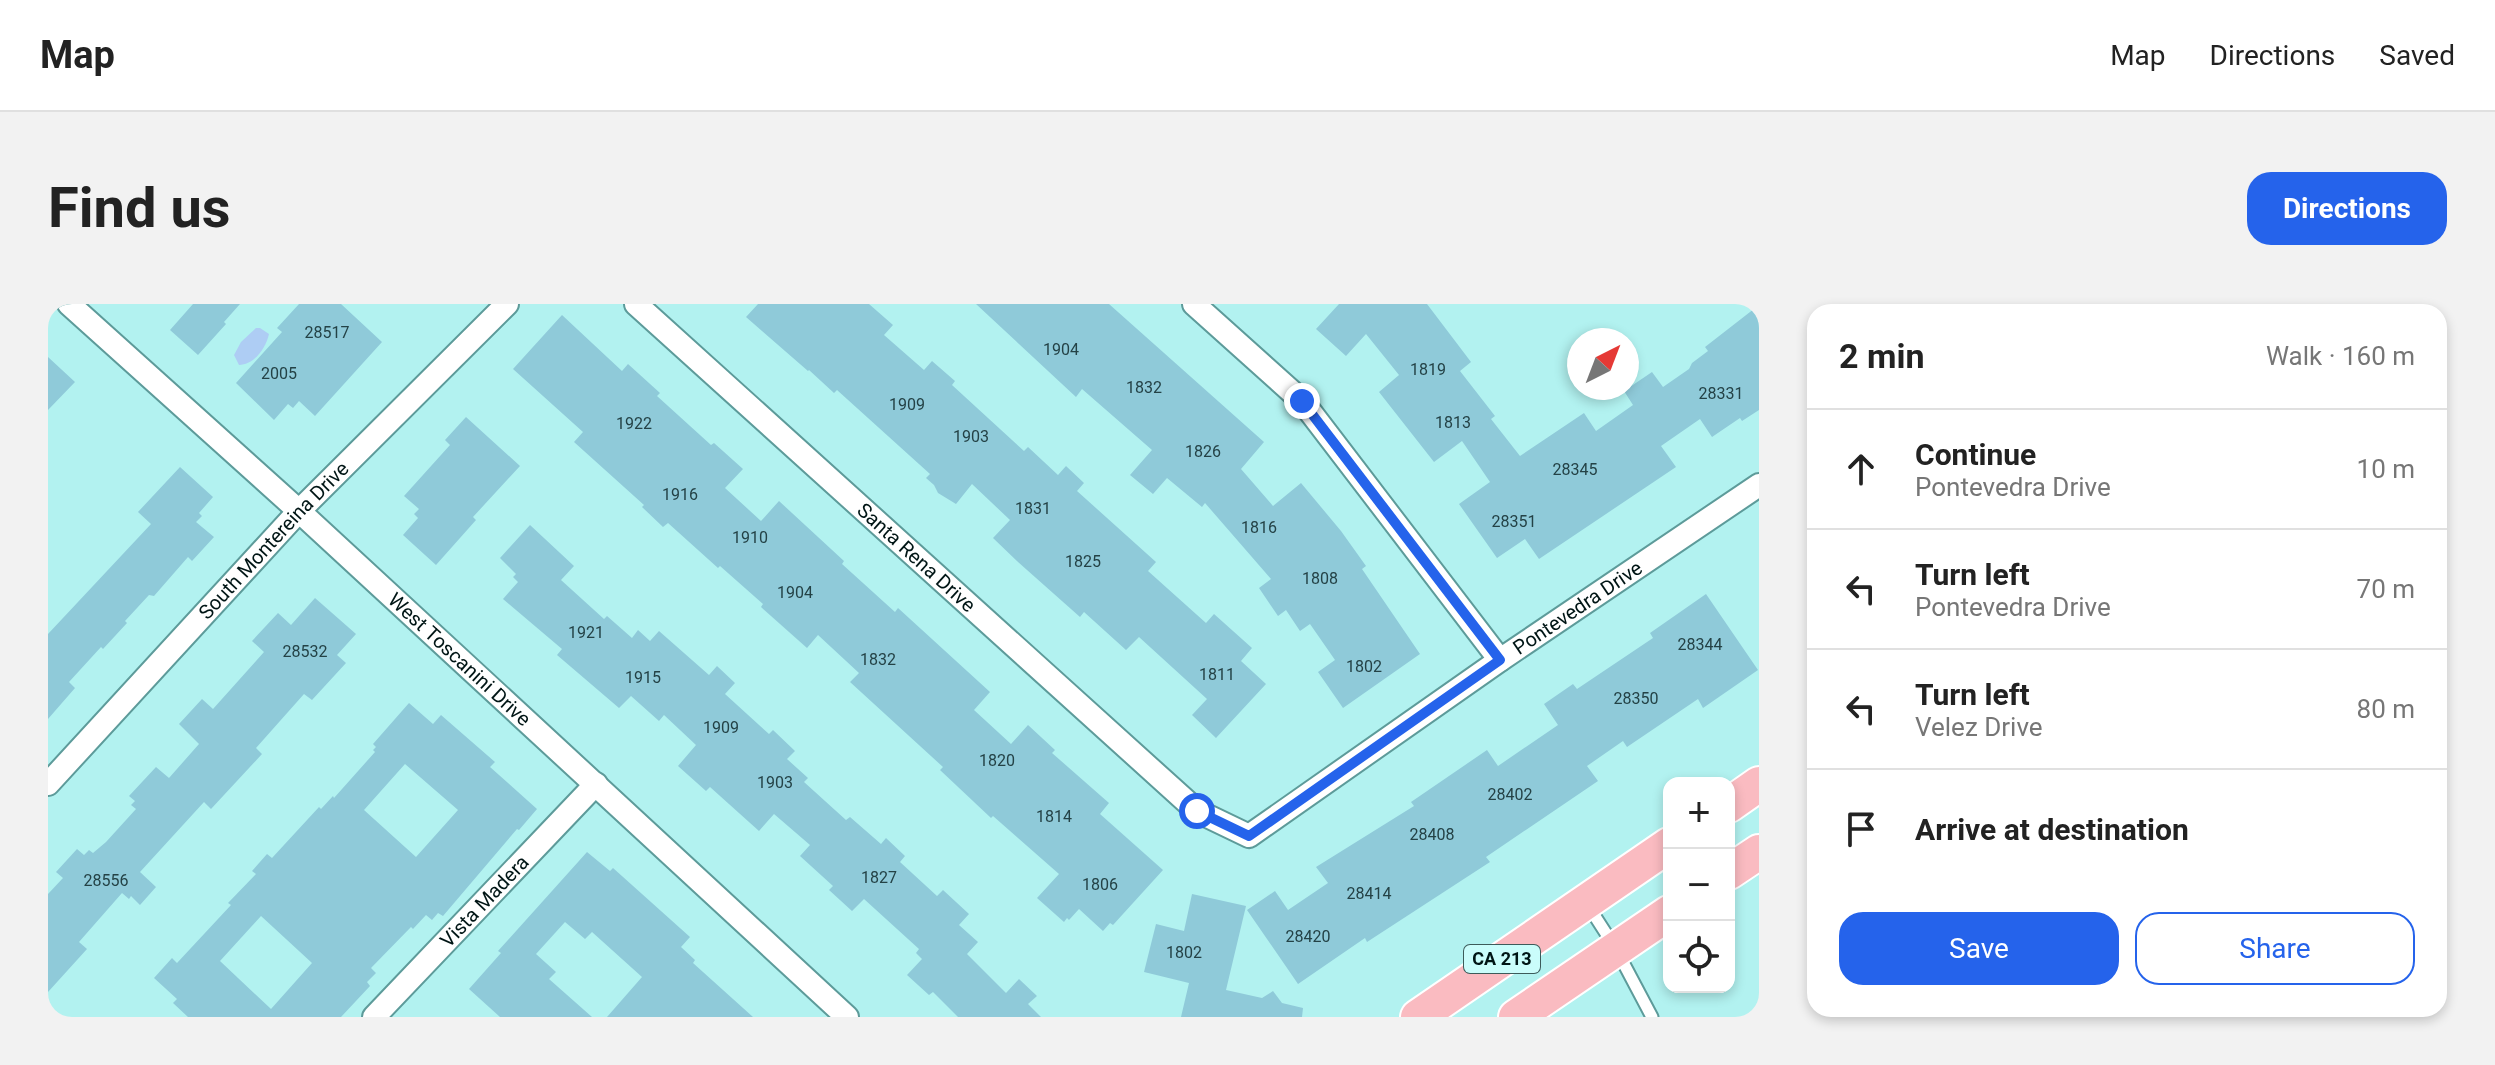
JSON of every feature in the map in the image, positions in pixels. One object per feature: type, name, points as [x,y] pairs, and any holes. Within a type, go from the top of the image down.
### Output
[{"type":"main road","points":[[1735,801],[1759,784]]},
{"type":"main road","name":"CA 213","points":[[1418,1017],[1663,849]]},
{"type":"main road","points":[[1735,868],[1759,852]]},
{"type":"main road","name":"CA 213","points":[[1516,1017],[1663,917]]},
{"type":"street","name":"West Toscanini Drive","points":[[69,304],[299,511],[847,1017]]},
{"type":"street","name":"South Montereina Drive","points":[[48,784],[299,511],[507,304]]},
{"type":"street","name":"Santa Rena Drive","points":[[636,304],[1197,811]]},
{"type":"street","points":[[1194,304],[1302,401],[1500,660]]},
{"type":"street","name":"Pontevedra Drive","points":[[1197,811],[1249,836],[1500,660],[1759,485]]},
{"type":"street","name":"Vista Madera","points":[[374,1017],[596,784]]},
{"type":"lane","points":[[1585,902],[1616,949],[1652,1017]]},
{"type":"water","points":[[256,328],[269,334],[265,345],[254,359],[239,365],[234,355],[241,342]]},
{"type":"building","points":[[193,304],[240,304],[198,355],[170,330]]},
{"type":"building","points":[[299,304],[341,304],[382,342],[315,416],[299,401],[293,408],[288,404],[274,420],[236,383],[282,332],[277,328]]},
{"type":"building","points":[[758,304],[869,304],[893,325],[884,335],[924,370],[932,361],[955,381],[952,385],[1024,451],[1028,447],[1058,475],[1066,466],[1084,483],[1077,491],[1156,562],[1148,571],[1206,623],[1214,614],[1252,648],[1241,661],[1266,684],[1216,738],[1192,715],[1207,699],[1139,637],[1126,650],[1084,612],[1080,617],[1018,562],[993,538],[1010,520],[972,484],[956,504],[938,493],[926,478],[930,474],[837,390],[834,393],[746,317]]},
{"type":"building","points":[[976,304],[1109,304],[1264,442],[1241,469],[1273,506],[1301,483],[1366,566],[1362,569],[1420,654],[1343,708],[1318,672],[1335,660],[1310,624],[1300,631],[1286,610],[1278,616],[1259,588],[1271,579],[1205,503],[1202,507],[1167,478],[1153,494],[1130,475],[1152,450],[1082,389],[1076,397]]},
{"type":"building","points":[[1339,304],[1427,304],[1471,362],[1460,371],[1495,416],[1491,419],[1520,456],[1584,413],[1596,431],[1633,405],[1630,400],[1639,400],[1639,381],[1652,372],[1663,387],[1689,369],[1708,351],[1705,347],[1759,305],[1759,410],[1742,421],[1740,418],[1712,437],[1700,419],[1661,446],[1676,467],[1539,559],[1525,539],[1497,558],[1459,504],[1490,482],[1462,441],[1434,462],[1379,392],[1399,375],[1366,334],[1346,356],[1316,329]]},
{"type":"building","points":[[562,315],[622,371],[628,364],[660,393],[657,396],[711,445],[714,443],[743,469],[725,488],[761,521],[779,501],[895,612],[898,608],[990,692],[974,710],[1011,744],[1028,725],[1055,750],[1052,753],[1109,803],[1100,814],[1163,870],[1113,925],[1110,923],[1103,931],[1079,909],[1064,922],[1037,898],[1059,874],[993,816],[991,818],[940,770],[943,767],[850,682],[859,673],[818,635],[807,648],[720,566],[718,568],[668,523],[663,527],[642,507],[644,505],[574,442],[583,432],[513,369]]},
{"type":"building","points":[[48,357],[75,382],[48,410]]},
{"type":"building","points":[[466,417],[520,466],[473,517],[476,520],[436,565],[403,535],[418,518],[414,514],[419,509],[404,496],[450,445],[445,440]]},
{"type":"building","points":[[180,467],[213,497],[199,513],[202,516],[196,522],[214,537],[192,561],[188,557],[154,596],[149,595],[125,621],[127,623],[69,682],[75,688],[48,719],[48,634],[151,524],[138,512]]},
{"type":"building","points":[[530,525],[574,566],[561,580],[604,619],[607,616],[632,638],[638,630],[650,641],[659,631],[709,675],[717,666],[735,683],[725,694],[769,734],[773,730],[795,751],[787,759],[808,778],[804,782],[846,820],[850,817],[881,844],[886,838],[905,856],[900,862],[937,896],[943,890],[969,914],[959,925],[978,942],[967,954],[1006,993],[1019,979],[1037,996],[1028,1004],[1041,1017],[958,1017],[933,992],[929,995],[907,975],[922,959],[916,953],[919,949],[864,899],[852,911],[829,890],[833,886],[800,856],[810,845],[774,814],[759,831],[710,787],[706,791],[678,766],[696,745],[664,715],[659,721],[631,696],[619,708],[557,655],[562,649],[503,599],[518,582],[513,577],[516,574],[500,558]]},
{"type":"building","points":[[1706,594],[1758,670],[1703,708],[1698,699],[1627,747],[1623,741],[1587,766],[1598,781],[1486,857],[1490,862],[1367,942],[1365,938],[1298,984],[1247,910],[1275,891],[1288,910],[1328,883],[1316,867],[1414,806],[1411,802],[1487,750],[1498,766],[1558,725],[1544,704],[1573,684],[1577,689],[1653,638],[1650,633]]},
{"type":"building","points":[[315,598],[356,634],[337,655],[346,663],[312,700],[304,694],[256,748],[262,754],[211,809],[204,802],[140,872],[156,887],[140,905],[131,896],[129,899],[122,893],[79,942],[87,949],[48,992],[48,894],[63,878],[56,872],[77,849],[84,855],[89,850],[93,853],[106,842],[136,809],[131,805],[135,801],[129,796],[156,767],[169,778],[199,744],[179,724],[202,699],[213,709],[264,652],[252,641],[278,613],[291,625]]},
{"type":"building","points":[[409,703],[433,724],[441,715],[495,762],[490,767],[537,809],[443,916],[438,913],[432,920],[426,915],[371,968],[376,973],[367,982],[370,986],[341,1017],[188,1017],[173,1003],[177,999],[154,978],[172,958],[177,963],[231,905],[228,903],[256,874],[252,871],[267,854],[272,858],[319,807],[321,809],[334,798],[375,752],[373,744]],"holes":[[[405,764],[458,810],[416,857],[364,810]],[[261,916],[312,963],[271,1009],[220,961]]]},
{"type":"building","points":[[587,852],[610,871],[613,868],[690,937],[681,947],[695,960],[693,963],[753,1017],[607,1017],[642,977],[592,932],[585,939],[565,922],[536,954],[556,972],[549,979],[592,1017],[500,1017],[469,989],[501,953],[498,951]]},
{"type":"building","points":[[1192,894],[1246,906],[1226,990],[1262,998],[1273,991],[1282,1003],[1303,1008],[1302,1017],[1181,1017],[1189,983],[1144,972],[1156,924],[1184,931]]},
{"type":"route","points":[[1197,811],[1249,836],[1500,660],[1302,401]]}]
